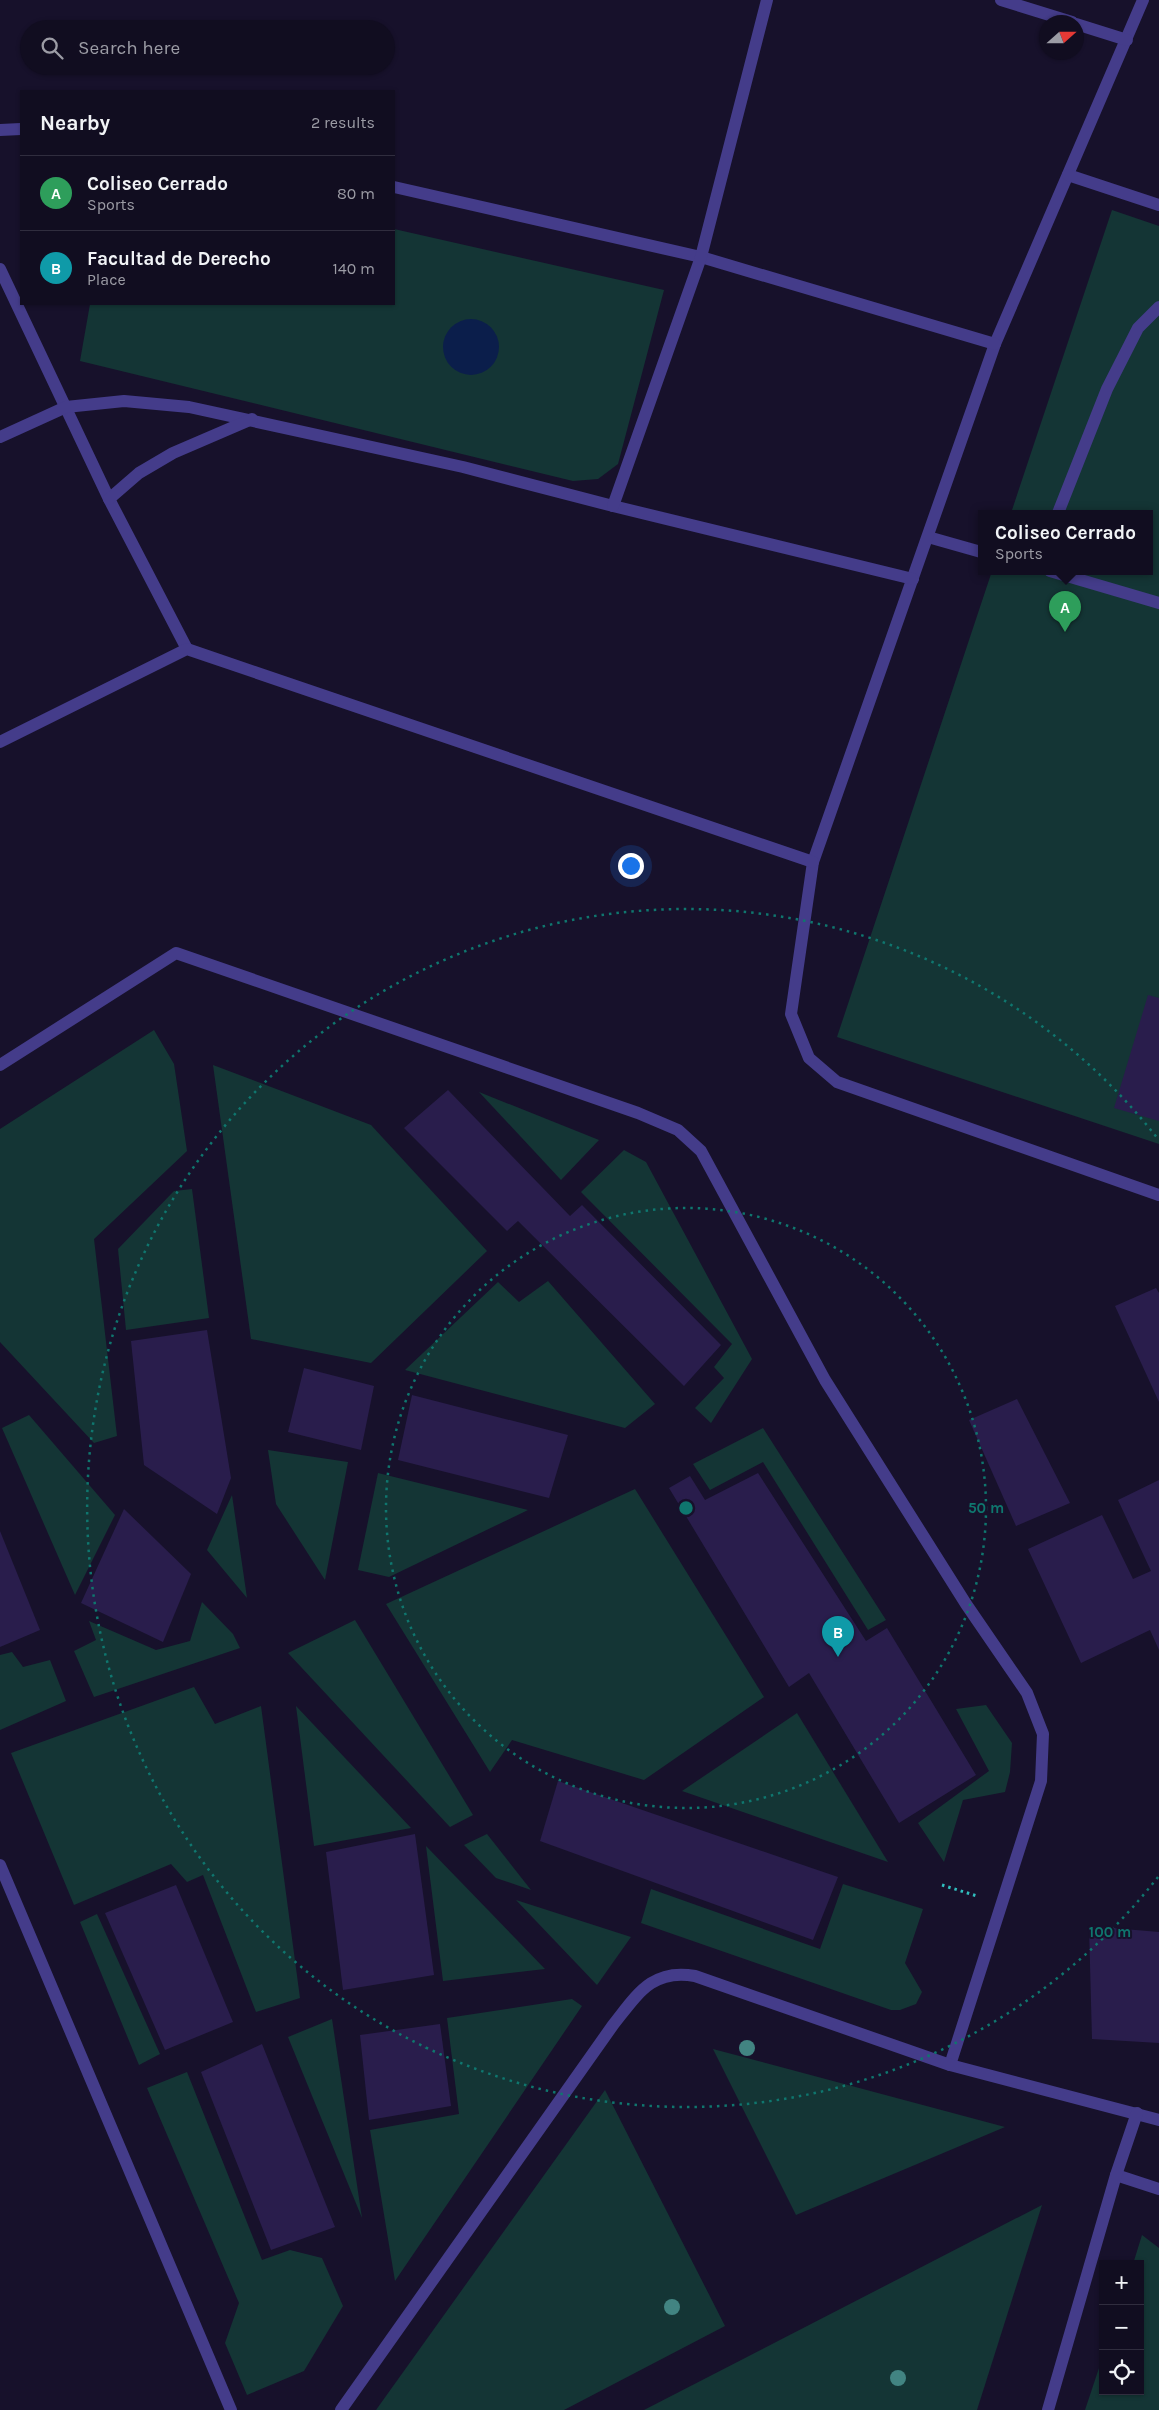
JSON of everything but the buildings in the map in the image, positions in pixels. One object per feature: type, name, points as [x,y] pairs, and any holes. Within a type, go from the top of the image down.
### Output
[{"type":"street","points":[[613,506],[701,257],[767,0]]},
{"type":"street","points":[[1001,0],[1049,15]]},
{"type":"street","points":[[1143,0],[995,344],[813,862],[791,1014],[809,1058],[837,1082],[1159,1195]]},
{"type":"street","points":[[1084,27],[1127,40]]},
{"type":"street","points":[[0,130],[20,129]]},
{"type":"street","points":[[1068,175],[1159,205]]},
{"type":"street","points":[[395,187],[701,257],[995,344]]},
{"type":"street","points":[[0,269],[109,498],[186,649],[813,862]]},
{"type":"street","points":[[1059,510],[1107,389],[1138,328],[1159,307]]},
{"type":"street","points":[[0,438],[66,407],[124,401],[189,407],[252,419],[463,466],[613,506],[913,579]]},
{"type":"street","points":[[109,498],[139,472],[164,458],[252,419]]},
{"type":"street","points":[[928,537],[978,551]]},
{"type":"street","points":[[1064,575],[1159,603]]},
{"type":"street","points":[[0,742],[186,649]]},
{"type":"street","points":[[0,1066],[176,954],[638,1113],[678,1130],[701,1151],[825,1380],[966,1604],[1027,1693],[1044,1734],[1041,1781],[950,2065]]},
{"type":"street","points":[[0,1865],[231,2410]]},
{"type":"street","points":[[341,2410],[613,2025],[638,1993],[651,1982],[666,1976],[681,1974],[695,1976],[950,2065],[1159,2120]]},
{"type":"street","points":[[1048,2410],[1116,2175],[1137,2113]]},
{"type":"street","points":[[1116,2175],[1159,2189]]},
{"type":"path","points":[[942,1885],[1001,1903]]},
{"type":"green space","points":[[1112,210],[1159,226],[1159,1144],[837,1037],[991,575],[1153,575],[1153,510],[1012,510]]},
{"type":"green space","points":[[395,229],[664,290],[618,464],[598,479],[573,481],[80,361],[90,305],[395,305]]},
{"type":"green space","points":[[154,1030],[174,1064],[187,1151],[94,1239],[117,1436],[94,1443],[0,1342],[0,1129]]},
{"type":"green space","points":[[213,1065],[371,1125],[487,1251],[371,1363],[251,1339]]},
{"type":"green space","points":[[479,1092],[599,1140],[561,1180]]},
{"type":"green space","points":[[624,1150],[646,1162],[752,1359],[711,1423],[695,1408],[724,1378],[714,1367],[732,1344],[581,1192]]},
{"type":"green space","points":[[192,1189],[209,1318],[126,1330],[118,1249],[174,1191]]},
{"type":"green space","points":[[548,1281],[655,1404],[625,1428],[405,1370],[498,1282],[519,1302]]},
{"type":"green space","points":[[29,1415],[115,1515],[75,1595],[2,1428]]},
{"type":"green space","points":[[763,1428],[886,1620],[868,1630],[763,1462],[710,1490],[693,1464]]},
{"type":"green space","points":[[268,1450],[348,1462],[325,1580],[276,1504]]},
{"type":"green space","points":[[378,1473],[528,1510],[389,1577],[358,1570]]},
{"type":"green space","points":[[635,1489],[764,1697],[644,1780],[512,1740],[490,1772],[386,1604]]},
{"type":"green space","points":[[232,1495],[247,1598],[207,1550]]},
{"type":"green space","points":[[202,1602],[233,1634],[240,1648],[94,1697],[74,1651],[96,1640],[89,1621],[156,1650],[190,1641]]},
{"type":"green space","points":[[355,1620],[473,1815],[450,1827],[288,1653]]},
{"type":"green space","points":[[12,1652],[23,1667],[50,1660],[66,1701],[0,1730],[0,1655]]},
{"type":"green space","points":[[194,1687],[215,1724],[261,1706],[300,1998],[256,2012],[203,1875],[187,1882],[171,1864],[74,1905],[11,1753]]},
{"type":"green space","points":[[986,1705],[1012,1743],[1010,1772],[1005,1792],[963,1800],[944,1862],[918,1823],[989,1771],[956,1709]]},
{"type":"green space","points":[[296,1706],[411,1828],[314,1846]]},
{"type":"green space","points":[[797,1713],[888,1862],[682,1791]]},
{"type":"green space","points":[[487,1834],[531,1890],[496,1878],[464,1845]]},
{"type":"green space","points":[[426,1846],[545,1969],[443,1981]]},
{"type":"green space","points":[[843,1884],[923,1909],[905,1963],[922,1992],[916,2004],[900,2010],[891,2010],[641,1923],[651,1889],[820,1949]]},
{"type":"green space","points":[[516,1900],[631,1937],[597,1985]]},
{"type":"green space","points":[[97,1914],[160,2054],[139,2065],[80,1922]]},
{"type":"green space","points":[[572,1999],[582,2006],[395,2281],[370,2130],[459,2114],[447,2018]]},
{"type":"green space","points":[[332,2019],[362,2218],[288,2037]]},
{"type":"green space","points":[[713,2049],[1005,2127],[796,2215]]},
{"type":"green space","points":[[187,2072],[262,2260],[290,2250],[322,2258],[343,2306],[304,2371],[247,2395],[225,2343],[239,2303],[147,2088]]},
{"type":"green space","points":[[605,2090],[725,2326],[564,2410],[376,2410]]},
{"type":"green space","points":[[1042,2205],[977,2410],[644,2410]]},
{"type":"green space","points":[[1142,2235],[1159,2248],[1159,2410],[1085,2410],[1099,2368],[1099,2395],[1144,2395],[1144,2260],[1134,2260]]},
{"type":"water","points":[[471,319],[482,321],[491,327],[497,336],[499,347],[497,358],[491,367],[482,373],[471,375],[460,373],[451,367],[445,358],[443,347],[445,336],[451,327],[460,321]]},
{"type":"place","name":"Coliseo Cerrado","points":[[1065,632]]},
{"type":"place","name":"Facultad de Derecho","points":[[838,1657]]}]
